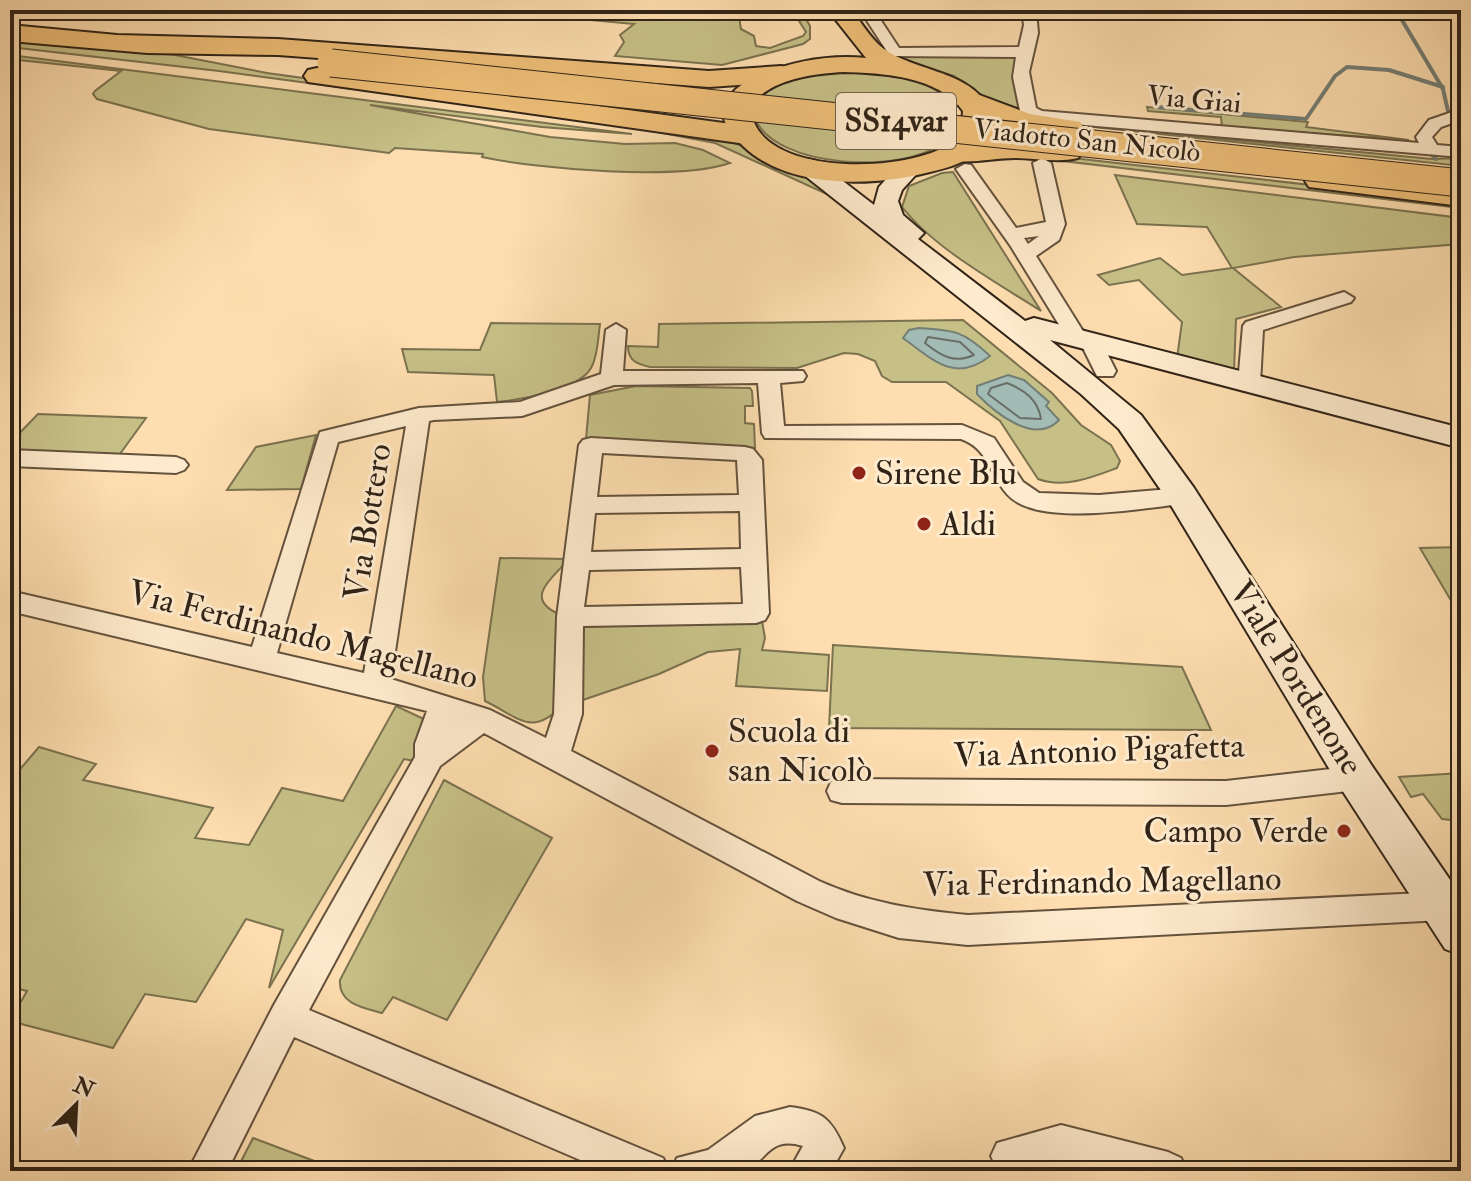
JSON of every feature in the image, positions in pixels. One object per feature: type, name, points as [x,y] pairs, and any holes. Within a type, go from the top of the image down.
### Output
[{"type":"highway","name":"SS14var","points":[[10,33],[118,42]]},
{"type":"highway","name":"Viadotto San Nicolò","points":[[118,42],[1461,183]]},
{"type":"highway","points":[[118,42],[294,48],[709,79],[781,74]]},
{"type":"highway","points":[[118,42],[232,64],[746,135]]},
{"type":"highway","points":[[966,98],[1024,122],[1461,170]]},
{"type":"highway","points":[[960,161],[1035,149],[1461,197]]},
{"type":"main road","points":[[811,67],[840,50],[848,40],[853,16]]},
{"type":"main road","points":[[853,16],[870,50],[906,70],[938,81],[966,98],[976,112],[977,128],[960,161]]},
{"type":"main road","points":[[746,135],[738,119],[742,101],[755,87],[781,74],[811,67],[858,64],[906,70]]},
{"type":"main road","name":"Viale Pordenone","points":[[746,135],[770,153],[808,166],[858,173],[960,161]]},
{"type":"main road","name":"Viale Pordenone","points":[[808,166],[1092,387],[1130,422],[1182,496],[1357,778],[1452,920]]},
{"type":"main road","points":[[909,169],[888,192],[887,210],[892,219],[1034,327],[1091,357],[1112,363],[1142,356],[1461,438]]},
{"type":"main road","name":"Viale Pordenone","points":[[948,276],[968,283],[1059,352],[1091,357],[1126,404],[1130,422]]},
{"type":"street","name":"Via Giai","points":[[1029,10],[1032,21],[1023,52],[1021,75],[1028,111],[1038,116],[1461,152]]},
{"type":"street","points":[[853,16],[895,53],[1023,52]]},
{"type":"street","points":[[1431,149],[1424,137],[1427,129],[1440,119],[1461,114]]},
{"type":"street","points":[[960,161],[1019,244],[1091,357]]},
{"type":"street","points":[[1019,244],[1052,236],[1056,224],[1042,163]]},
{"type":"street","points":[[1249,384],[1253,326],[1344,298]]},
{"type":"street","points":[[612,378],[616,330]]},
{"type":"street","points":[[261,661],[328,437],[419,415],[522,409],[612,378],[795,376]]},
{"type":"street","points":[[769,377],[773,433],[962,432],[990,444],[1014,486],[1036,502],[1083,503],[1182,496]]},
{"type":"street","name":"Via Bottero","points":[[376,686],[419,415]]},
{"type":"street","points":[[555,756],[568,714],[570,617],[591,445],[745,454],[752,463],[756,613],[570,617]]},
{"type":"street","points":[[10,458],[176,465]]},
{"type":"street","points":[[584,505],[754,503]]},
{"type":"street","points":[[577,561],[754,558]]},
{"type":"street","name":"Via Ferdinando Magellano","points":[[10,601],[376,686],[482,719],[808,891],[836,904],[899,923],[968,930],[1452,920]]},
{"type":"street","points":[[430,758],[430,744],[443,705]]},
{"type":"street","points":[[207,1171],[286,1017],[430,758],[482,719]]},
{"type":"street","name":"Via Antonio Pigafetta","points":[[842,791],[1226,793],[1264,784],[1313,785],[1357,778]]},
{"type":"street","points":[[286,1017],[650,1171]]},
{"type":"street","points":[[690,1171],[718,1165],[772,1126],[792,1125],[812,1129],[825,1148],[808,1171]]},
{"type":"street","points":[[1010,1156],[1061,1144],[1168,1171]]},
{"type":"shaded area","points":[[561,10],[738,10],[741,29],[754,36],[756,46],[770,48],[803,36],[806,32],[792,10],[801,10],[810,26],[810,39],[803,44],[722,65],[615,56],[624,42],[620,35],[634,24],[557,17]]},
{"type":"shaded area","points":[[10,38],[175,55],[267,73],[708,134],[740,145],[772,164],[823,182],[1018,334],[1077,382],[1110,414],[1105,417],[1087,395],[827,194],[715,143],[615,124],[219,71],[10,47]]},
{"type":"shaded area","points":[[10,55],[632,134],[542,127],[370,105],[550,137],[625,144],[675,143],[703,150],[730,163],[677,171],[571,169],[482,157],[483,154],[395,148],[389,153],[209,129],[97,99],[93,94],[95,91],[121,71],[10,59]]},
{"type":"shaded area","points":[[892,57],[1016,57],[1019,114],[993,103],[954,76]]},
{"type":"shaded area","points":[[845,70],[894,76],[928,86],[942,94],[952,105],[957,120],[944,141],[926,152],[902,159],[873,162],[814,157],[787,148],[767,135],[755,118],[763,96],[782,82]]},
{"type":"shaded area","points":[[1147,107],[1308,122],[1306,127],[1409,140],[1222,127],[1221,117],[1148,111]]},
{"type":"shaded area","points":[[1038,121],[1432,159],[1461,158],[1461,166]]},
{"type":"shaded area","points":[[1046,155],[1461,202],[1461,208],[1046,159]]},
{"type":"shaded area","points":[[953,172],[1041,311],[949,251],[902,207],[909,186]]},
{"type":"shaded area","points":[[1115,175],[1461,218],[1461,244],[1294,257],[1233,268],[1281,307],[1236,319],[1234,372],[1177,358],[1182,322],[1139,280],[1109,285],[1098,275],[1160,258],[1182,275],[1232,268],[1207,227],[1137,224]]},
{"type":"shaded area","points":[[963,320],[1052,393],[1081,425],[1111,445],[1120,461],[1117,468],[1068,482],[1038,479],[1000,421],[946,382],[892,382],[882,376],[875,361],[858,354],[844,353],[797,368],[650,367],[634,361],[628,351],[628,346],[658,347],[659,324]]},
{"type":"shaded area","points":[[491,323],[600,324],[591,368],[584,376],[562,388],[497,402],[494,375],[408,372],[402,349],[480,350]]},
{"type":"shaded area","points":[[636,386],[750,388],[753,406],[745,406],[745,423],[754,424],[755,448],[586,439],[590,395]]},
{"type":"shaded area","points":[[38,414],[146,418],[117,458],[10,452],[10,443]]},
{"type":"shaded area","points":[[316,435],[301,489],[227,490],[256,447]]},
{"type":"shaded area","points":[[1461,547],[1461,603],[1453,604],[1420,548]]},
{"type":"shaded area","points":[[500,558],[568,559],[542,593],[548,607],[559,614],[562,706],[542,721],[525,722],[485,701],[483,677]]},
{"type":"shaded area","points":[[762,621],[765,638],[762,650],[829,655],[827,691],[736,686],[740,649],[708,652],[659,674],[577,702],[583,627]]},
{"type":"shaded area","points":[[833,645],[1182,667],[1211,730],[829,728]]},
{"type":"shaded area","points":[[396,706],[424,719],[414,761],[404,759],[269,988],[283,930],[246,919],[196,1002],[145,994],[113,1048],[10,1021],[27,991],[10,987],[10,781],[39,747],[96,764],[83,780],[213,808],[195,838],[249,845],[282,788],[343,801]]},
{"type":"shaded area","points":[[1461,773],[1461,821],[1442,819],[1423,794],[1411,797],[1399,777]]},
{"type":"shaded area","points":[[444,780],[552,838],[447,1020],[393,997],[382,1013],[360,1007],[343,995],[340,980]]},
{"type":"shaded area","points":[[253,1138],[341,1171],[236,1171]]},
{"type":"water","points":[[919,328],[958,333],[990,356],[966,368],[944,365],[903,338],[909,330]]},
{"type":"water","points":[[1008,375],[1024,380],[1049,402],[1046,406],[1059,420],[1049,427],[1027,428],[1004,417],[977,394],[977,386]]},
{"type":"waterway","points":[[1396,10],[1442,87]]},
{"type":"waterway","points":[[1156,107],[1306,119],[1335,76],[1347,67],[1389,70],[1442,87]]},
{"type":"waterway","points":[[1442,87],[1448,111]]},
{"type":"waterway","points":[[1432,155],[1436,159]]},
{"type":"place","name":"Sirene Blu","points":[[859,473]]},
{"type":"place","name":"Aldi","points":[[924,524]]},
{"type":"place","name":"Scuola di san Nicolò","points":[[712,751]]},
{"type":"place","name":"Campo Verde","points":[[1344,831]]}]
